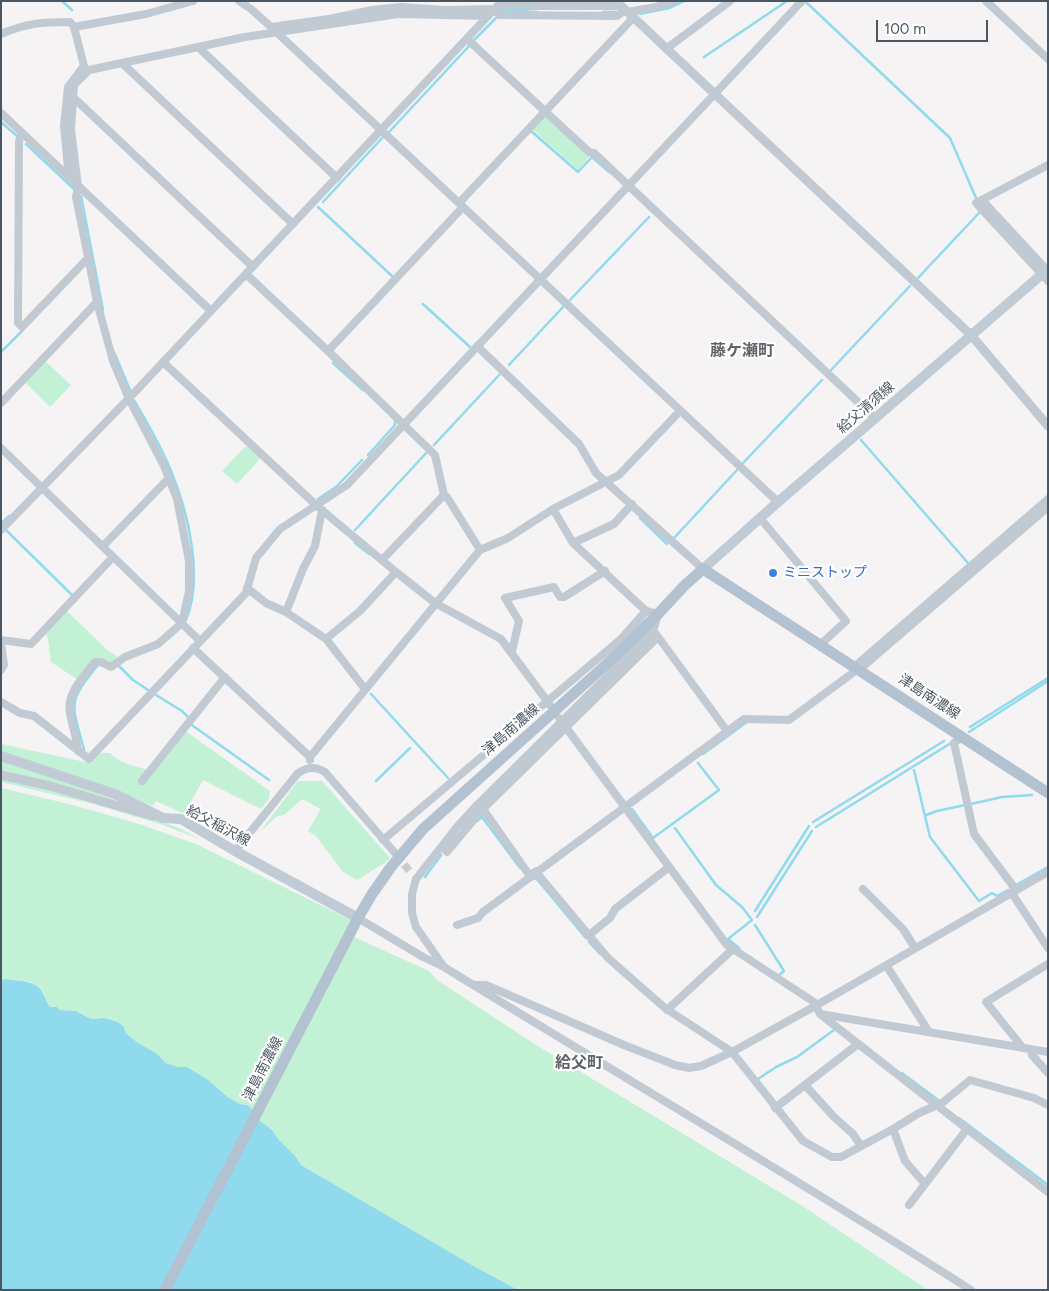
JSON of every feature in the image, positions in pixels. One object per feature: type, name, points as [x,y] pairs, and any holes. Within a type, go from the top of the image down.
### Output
[{"type":"main road","name":"給父清須線","points":[[703,569],[971,335],[1046,274]]},
{"type":"main road","name":"津島南濃線","points":[[165,1290],[358,918],[372,894],[391,868],[423,829],[559,708],[703,569],[1048,793]]},
{"type":"main road","name":"給父稲沢線","points":[[1,756],[115,794],[163,818],[181,819],[235,851],[358,918]]},
{"type":"street","points":[[74,27],[146,14],[193,1]]},
{"type":"street","points":[[239,1],[251,9],[382,130],[680,412],[778,502]]},
{"type":"street","points":[[366,1],[372,10]]},
{"type":"street","points":[[78,751],[69,711],[72,696],[79,682],[95,662],[101,662],[111,667],[124,657],[158,644],[182,623],[189,591],[189,561],[177,499],[153,443],[129,399],[114,361],[97,302],[76,198],[78,187],[71,129],[74,85],[89,70],[372,10],[402,7],[446,10],[497,7],[625,9],[656,7],[674,1]]},
{"type":"street","points":[[666,49],[730,1]]},
{"type":"street","points":[[986,1],[1048,60]]},
{"type":"street","points":[[1,702],[20,713],[34,716],[89,759],[246,592],[256,558],[280,528],[320,508],[346,485],[801,2]]},
{"type":"street","points":[[274,30],[398,14],[497,7]]},
{"type":"street","points":[[1,530],[129,399],[497,7]]},
{"type":"street","points":[[625,9],[971,335],[1048,426]]},
{"type":"street","points":[[328,351],[546,111],[625,9]]},
{"type":"street","points":[[1,34],[25,25],[46,22],[70,22],[74,27],[84,66],[68,87],[64,126],[70,178]]},
{"type":"street","points":[[467,39],[589,152],[594,153],[875,418]]},
{"type":"street","points":[[198,47],[337,178]]},
{"type":"street","points":[[122,63],[294,224]]},
{"type":"street","points":[[74,98],[253,267]]},
{"type":"street","points":[[1,113],[211,311]]},
{"type":"street","points":[[22,133],[20,141],[18,323],[22,327],[89,257]]},
{"type":"street","points":[[1046,274],[976,203],[1048,165]]},
{"type":"street","points":[[246,274],[435,455],[444,495],[448,497],[480,550]]},
{"type":"street","points":[[1,403],[97,302]]},
{"type":"street","points":[[477,346],[579,444],[596,473],[703,569]]},
{"type":"street","points":[[163,362],[320,508],[396,572],[435,603],[501,639],[549,704]]},
{"type":"street","points":[[310,757],[480,550],[508,538],[553,509],[619,475],[680,412]]},
{"type":"street","points":[[1,448],[200,641]]},
{"type":"street","points":[[102,546],[168,478]]},
{"type":"street","points":[[382,560],[444,495]]},
{"type":"street","points":[[457,925],[478,918],[483,912],[533,874],[747,718],[789,720],[857,669],[977,565],[1048,500]]},
{"type":"street","points":[[573,543],[614,524],[632,504]]},
{"type":"street","points":[[977,565],[1048,507]]},
{"type":"street","points":[[286,612],[303,569],[315,546],[320,508]]},
{"type":"street","points":[[444,968],[416,927],[412,913],[412,894],[416,879],[457,827],[567,727],[655,634],[658,614],[646,610],[573,543],[553,509]]},
{"type":"street","points":[[760,518],[846,621],[820,644]]},
{"type":"street","points":[[1,670],[4,666],[1,642],[32,644],[113,557]]},
{"type":"street","points":[[512,652],[519,620],[505,598],[554,588],[560,597],[564,598],[605,571]]},
{"type":"street","points":[[326,638],[360,612],[396,572]]},
{"type":"street","points":[[247,588],[266,603],[286,612],[326,638],[365,689]]},
{"type":"street","points":[[384,840],[549,704],[621,639],[646,610]]},
{"type":"street","points":[[655,634],[728,731]]},
{"type":"street","points":[[446,852],[480,808],[560,719],[655,634]]},
{"type":"street","points":[[193,648],[310,757],[312,768]]},
{"type":"street","points":[[142,781],[225,677]]},
{"type":"street","points":[[560,719],[727,945],[814,1002],[820,1014],[1048,1192]]},
{"type":"street","points":[[962,737],[954,743],[974,834],[1014,891],[1048,948]]},
{"type":"street","points":[[235,851],[298,774],[305,769],[312,768],[325,772],[395,854]]},
{"type":"street","points":[[1,775],[50,786],[132,811],[163,818]]},
{"type":"street","points":[[480,808],[533,874],[608,958],[667,1010],[732,1052],[803,1141],[832,1157],[841,1157],[920,1113],[942,1103],[970,1080],[1034,1098],[1048,1105]]},
{"type":"street","points":[[588,936],[610,918],[615,909],[669,867]]},
{"type":"street","points":[[410,872],[416,879]]},
{"type":"street","points":[[472,985],[486,985],[675,1065],[689,1068],[701,1066],[732,1052],[817,1005],[1048,872]]},
{"type":"street","points":[[863,889],[902,929],[915,948]]},
{"type":"street","points":[[358,918],[444,968],[894,1241],[971,1290]]},
{"type":"street","points":[[667,1010],[733,949]]},
{"type":"street","points":[[1048,964],[986,1002],[1048,1073]]},
{"type":"street","points":[[886,965],[929,1032]]},
{"type":"street","points":[[820,1014],[1048,1052]]},
{"type":"street","points":[[775,1108],[858,1044]]},
{"type":"street","points":[[805,1085],[834,1117],[853,1134],[861,1146]]},
{"type":"street","points":[[893,1129],[905,1161],[925,1184]]},
{"type":"street","points":[[908,1205],[967,1129]]},
{"type":"green space","points":[[547,116],[590,156],[578,170],[532,129]]},
{"type":"green space","points":[[44,360],[71,385],[50,407],[24,381]]},
{"type":"green space","points":[[249,446],[261,458],[237,484],[222,471],[245,447]]},
{"type":"green space","points":[[66,610],[118,659],[111,665],[102,660],[78,680],[51,662],[48,639],[45,632]]},
{"type":"green space","points":[[184,730],[270,791],[269,799],[261,809],[203,780],[184,814],[156,801],[153,806],[1,752],[1,744],[90,763],[100,753],[110,753],[128,764],[148,769]]},
{"type":"green space","points":[[1,758],[141,808],[105,797],[1,772]]},
{"type":"green space","points":[[1,779],[67,794],[143,815],[177,827],[200,839],[160,824],[93,804],[1,782]]},
{"type":"green space","points":[[298,781],[322,781],[390,858],[357,880],[343,872],[316,836],[308,831],[321,809],[302,799],[284,815],[277,816],[260,832]]},
{"type":"green space","points":[[1,788],[73,805],[136,823],[196,844],[357,923],[352,936],[429,971],[437,980],[533,1043],[804,1207],[928,1290],[518,1290],[475,1268],[301,1165],[272,1130],[259,1120],[253,1110],[247,1105],[240,1104],[229,1098],[207,1079],[187,1067],[178,1067],[166,1063],[156,1053],[138,1043],[126,1033],[124,1027],[118,1022],[104,1018],[91,1019],[76,1011],[60,1010],[57,1007],[51,1007],[45,999],[44,993],[31,982],[1,980]]},
{"type":"water","points":[[7,979],[36,985],[51,1007],[57,1007],[60,1010],[76,1011],[91,1019],[104,1018],[118,1022],[124,1027],[126,1033],[138,1043],[156,1053],[166,1063],[178,1067],[187,1067],[207,1079],[229,1098],[240,1104],[247,1105],[253,1110],[259,1120],[272,1130],[301,1165],[475,1267],[518,1290],[1,1290],[1,980]]},
{"type":"waterway","points":[[62,1],[72,10]]},
{"type":"waterway","points":[[640,14],[669,8],[684,1]]},
{"type":"waterway","points":[[704,57],[787,1]]},
{"type":"waterway","points":[[807,3],[950,138],[976,198]]},
{"type":"waterway","points":[[501,10],[537,12]]},
{"type":"waterway","points":[[603,12],[615,12]]},
{"type":"waterway","points":[[473,41],[496,18]]},
{"type":"waterway","points":[[389,132],[470,45]]},
{"type":"waterway","points":[[1,122],[17,136]]},
{"type":"waterway","points":[[530,132],[578,172],[592,157],[609,172]]},
{"type":"waterway","points":[[323,202],[383,137]]},
{"type":"waterway","points":[[26,144],[74,189]]},
{"type":"waterway","points":[[81,196],[103,310]]},
{"type":"waterway","points":[[318,207],[393,277]]},
{"type":"waterway","points":[[917,279],[979,213]]},
{"type":"waterway","points":[[570,300],[649,217]]},
{"type":"waterway","points":[[831,370],[910,286]]},
{"type":"waterway","points":[[423,304],[470,347]]},
{"type":"waterway","points":[[509,365],[563,307]]},
{"type":"waterway","points":[[1,352],[23,330]]},
{"type":"waterway","points":[[114,352],[130,390]]},
{"type":"waterway","points":[[333,363],[363,390]]},
{"type":"waterway","points":[[434,445],[500,374]]},
{"type":"waterway","points":[[743,463],[822,380]]},
{"type":"waterway","points":[[134,400],[167,462],[177,487],[188,525],[192,545],[194,584],[186,620]]},
{"type":"waterway","points":[[368,455],[395,425],[395,420]]},
{"type":"waterway","points":[[861,440],[968,563]]},
{"type":"waterway","points":[[355,530],[428,451]]},
{"type":"waterway","points":[[318,499],[336,487],[362,460]]},
{"type":"waterway","points":[[674,538],[737,470]]},
{"type":"waterway","points":[[1,524],[9,516]]},
{"type":"waterway","points":[[640,518],[667,544]]},
{"type":"waterway","points":[[7,531],[73,596]]},
{"type":"waterway","points":[[355,543],[369,554]]},
{"type":"waterway","points":[[84,749],[76,722],[75,704],[81,687],[99,664]]},
{"type":"waterway","points":[[118,665],[133,680],[148,690]]},
{"type":"waterway","points":[[970,727],[1048,678]]},
{"type":"waterway","points":[[969,732],[1048,681]]},
{"type":"waterway","points":[[371,694],[448,778]]},
{"type":"waterway","points":[[156,695],[182,711],[188,717]]},
{"type":"waterway","points":[[703,754],[747,722]]},
{"type":"waterway","points":[[189,723],[269,780]]},
{"type":"waterway","points":[[813,822],[944,741]]},
{"type":"waterway","points":[[816,827],[951,743]]},
{"type":"waterway","points":[[376,781],[410,748]]},
{"type":"waterway","points":[[632,809],[653,838],[719,790],[698,763]]},
{"type":"waterway","points":[[914,770],[930,837],[979,901],[992,893],[997,896],[1008,890]]},
{"type":"waterway","points":[[971,804],[1002,797],[1032,795]]},
{"type":"waterway","points":[[926,815],[965,805]]},
{"type":"waterway","points":[[477,821],[482,817],[520,868]]},
{"type":"waterway","points":[[755,911],[809,826]]},
{"type":"waterway","points":[[675,828],[716,885],[742,907],[752,920],[728,939],[739,948]]},
{"type":"waterway","points":[[757,917],[812,831]]},
{"type":"waterway","points":[[425,877],[441,855]]},
{"type":"waterway","points":[[1016,885],[1048,867]]},
{"type":"waterway","points":[[529,870],[530,872],[536,868]]},
{"type":"waterway","points":[[533,879],[536,878],[585,937]]},
{"type":"waterway","points":[[755,925],[784,971],[779,975]]},
{"type":"waterway","points":[[589,942],[600,954]]},
{"type":"waterway","points":[[758,1079],[776,1067],[797,1057],[834,1030]]},
{"type":"waterway","points":[[902,1073],[938,1100]]},
{"type":"waterway","points":[[959,1118],[1048,1185]]},
{"type":"tunnel","points":[[397,855],[410,872]]},
{"type":"place","name":"ミニストップ","points":[[773,573]]},
{"type":"district","name":"藤ケ瀬町","points":[[742,351]]},
{"type":"district","name":"給父町","points":[[579,1063]]}]
